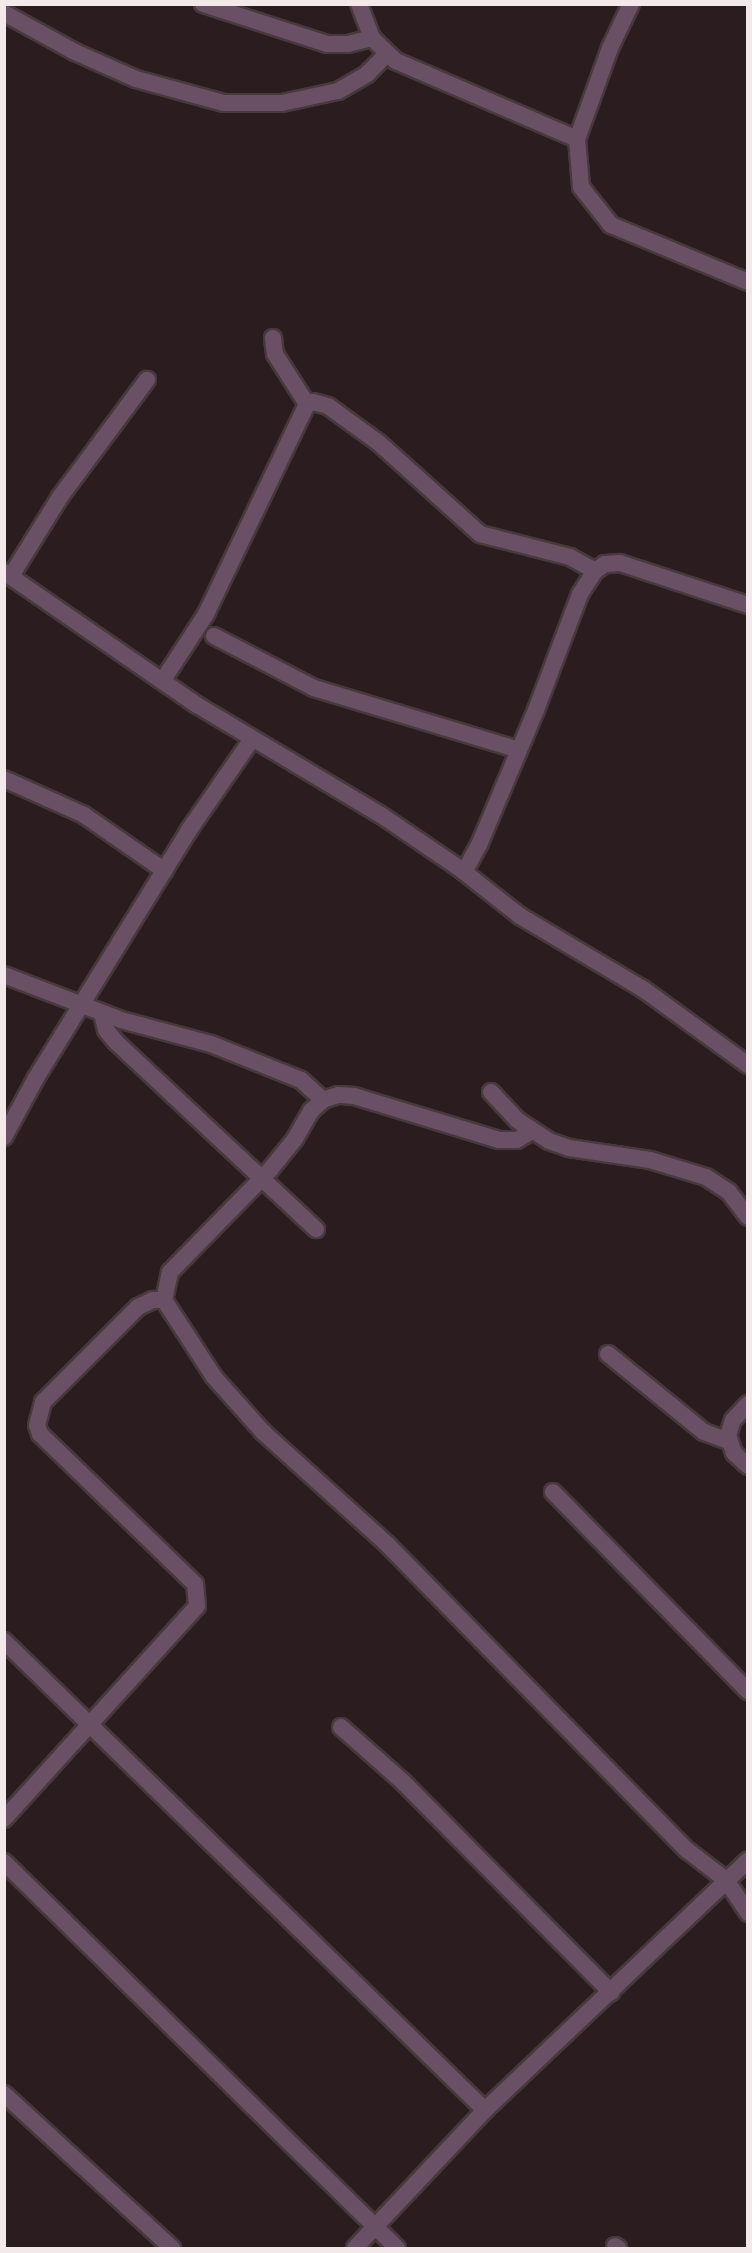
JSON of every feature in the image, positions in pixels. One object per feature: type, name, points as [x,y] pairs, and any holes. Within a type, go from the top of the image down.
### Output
[{"type":"street","points":[[203,4],[327,44],[348,44],[372,38]]},
{"type":"street","points":[[359,4],[372,38],[387,54],[577,139]]},
{"type":"street","points":[[631,4],[610,48],[577,139],[581,187],[611,225],[747,282]]},
{"type":"street","points":[[4,13],[106,66],[171,90],[224,103],[282,103],[338,91],[367,74],[387,54]]},
{"type":"street","points":[[273,338],[275,354],[307,404]]},
{"type":"street","points":[[147,381],[60,497],[8,574],[252,739],[371,809],[464,872],[506,906],[643,988],[747,1065]]},
{"type":"street","points":[[307,404],[324,403],[379,443],[480,534],[570,557],[595,571]]},
{"type":"street","points":[[163,680],[206,614],[307,404]]},
{"type":"street","points":[[464,872],[479,845],[519,750],[580,594],[595,571],[605,564],[620,563],[747,605]]},
{"type":"street","points":[[214,636],[314,688],[519,750]]},
{"type":"street","points":[[4,1137],[165,871],[252,739]]},
{"type":"street","points":[[4,779],[84,815],[165,871]]},
{"type":"street","points":[[4,975],[102,1012],[211,1044],[301,1080],[323,1100]]},
{"type":"street","points":[[102,1012],[106,1030],[116,1042],[315,1229]]},
{"type":"street","points":[[491,1092],[532,1131],[568,1148],[650,1160],[706,1177],[729,1192],[747,1216]]},
{"type":"street","points":[[532,1131],[517,1140],[499,1140],[354,1096],[338,1095],[323,1100],[262,1177],[170,1272],[164,1286],[164,1300],[214,1377],[263,1432],[387,1544],[687,1850],[726,1880],[747,1913]]},
{"type":"street","points":[[4,1819],[193,1613],[198,1594],[195,1584],[40,1434],[37,1416],[43,1402],[138,1307],[153,1300],[164,1300]]},
{"type":"street","points":[[608,1354],[704,1432],[729,1441]]},
{"type":"street","points":[[747,1404],[732,1420],[729,1441],[734,1453],[747,1466]]},
{"type":"street","points":[[552,1492],[747,1691]]},
{"type":"street","points":[[4,1641],[484,2110]]},
{"type":"street","points":[[341,1727],[403,1782],[610,1992]]},
{"type":"street","points":[[356,2248],[484,2110],[747,1860]]},
{"type":"street","points":[[4,1862],[397,2248]]},
{"type":"street","points":[[4,2094],[172,2248]]}]
